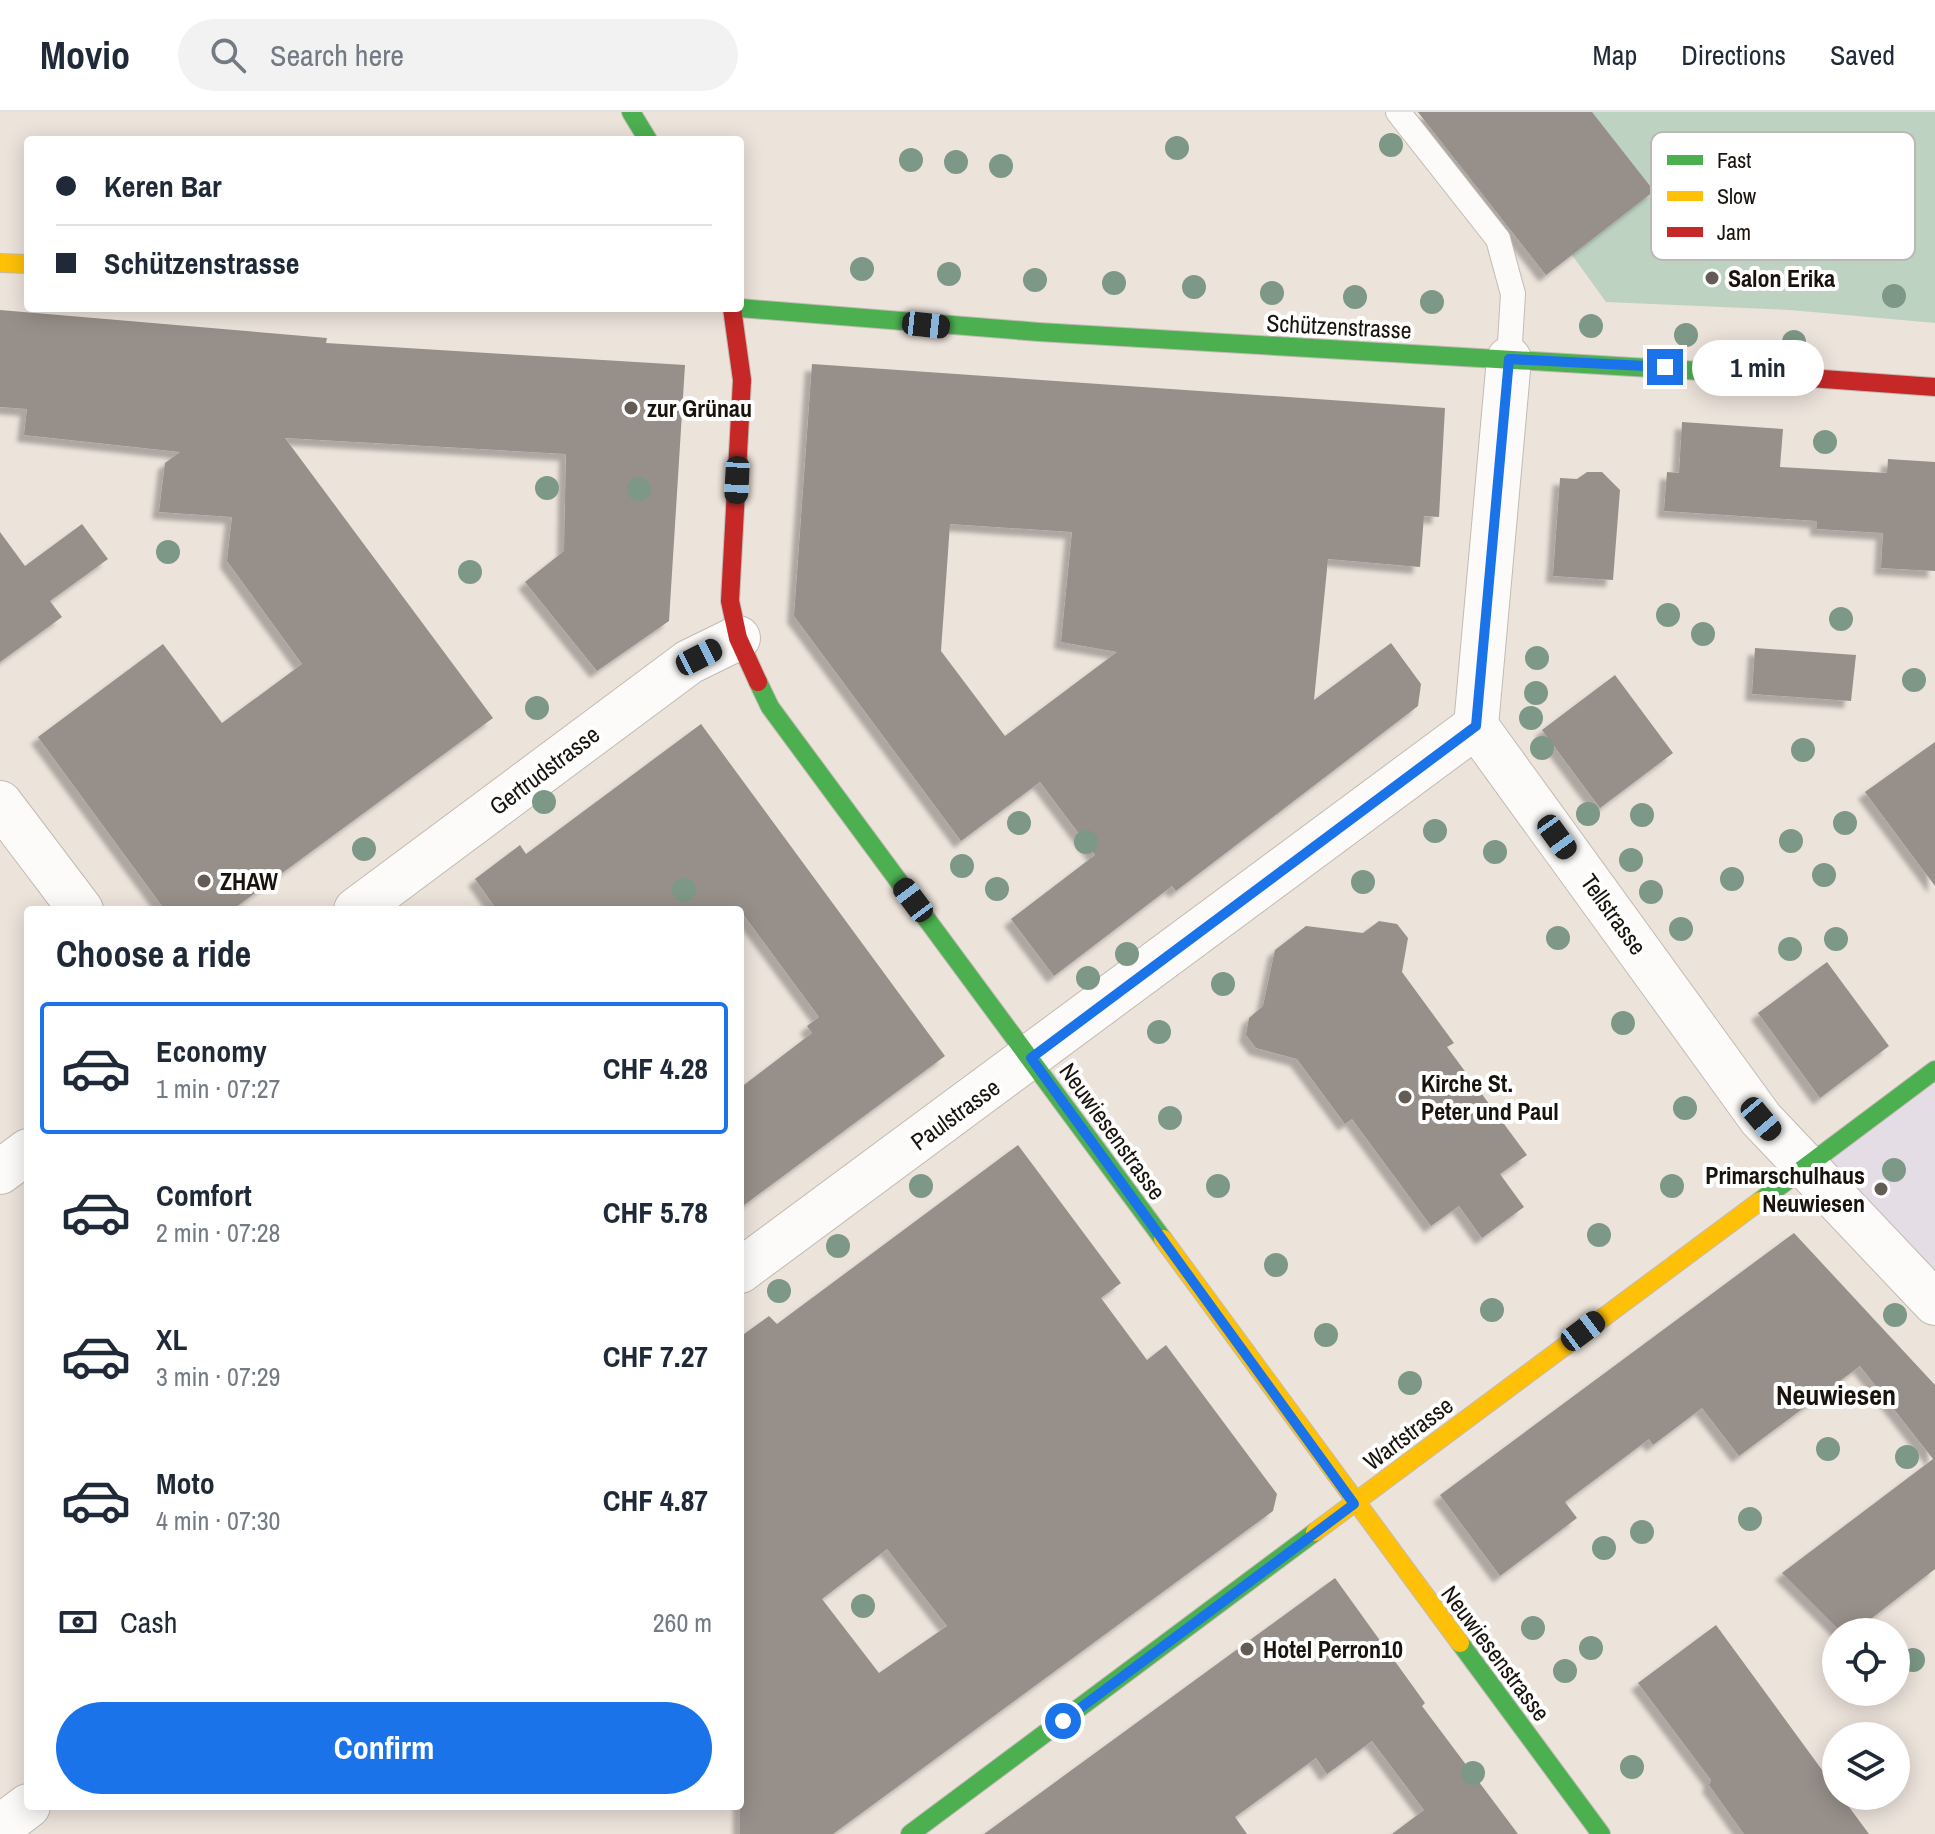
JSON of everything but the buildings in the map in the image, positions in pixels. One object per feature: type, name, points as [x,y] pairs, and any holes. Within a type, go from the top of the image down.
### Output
[{"type":"street","points":[[631,112],[646,136]]},
{"type":"street","points":[[0,263],[24,264]]},
{"type":"street","name":"Schützenstrasse","points":[[744,308],[978,330],[1665,367],[1935,387]]},
{"type":"street","name":"Neuwiesenstrasse","points":[[733,312],[742,380],[730,601],[738,638],[751,672],[770,707],[1031,1058],[1354,1504],[1601,1834]]},
{"type":"street","points":[[1476,726],[1509,359]]},
{"type":"street","name":"Gertrudstrasse","points":[[361,906],[689,662],[738,638]]},
{"type":"street","name":"Paulstrasse","points":[[744,1268],[1476,726]]},
{"type":"street","name":"Tellstrasse","points":[[1476,726],[1761,1119],[1935,1303]]},
{"type":"street","points":[[0,803],[78,906]]},
{"type":"street","name":"Wartstrasse","points":[[910,1834],[1935,1070]]},
{"type":"street","points":[[0,1172],[24,1154]]},
{"type":"street","points":[[0,1827],[24,1809]]},
{"type":"lane","points":[[1398,112],[1498,239],[1513,294],[1509,359]]},
{"type":"shaded area","name":"Primarschulhaus Neuwiesen","points":[[1935,1070],[1935,1303],[1804,1166]]},
{"type":"green space","points":[[1418,112],[1935,112],[1935,323],[1790,310],[1606,302],[1572,255],[1546,275]]},
{"type":"traffic: fast","points":[[631,112],[646,136]]},
{"type":"traffic: fast","points":[[744,308],[1039,332],[1768,375]]},
{"type":"traffic: fast","points":[[758,682],[770,707],[1163,1239]]},
{"type":"traffic: fast","points":[[1760,1201],[1935,1070]]},
{"type":"traffic: fast","points":[[910,1834],[1315,1532]]},
{"type":"traffic: fast","points":[[1460,1643],[1601,1834]]},
{"type":"traffic: slow","points":[[0,263],[24,264]]},
{"type":"traffic: slow","points":[[1315,1532],[1760,1201]]},
{"type":"traffic: slow","points":[[1163,1239],[1460,1643]]},
{"type":"traffic: jam","points":[[733,312],[742,380],[730,601],[738,638],[758,682]]},
{"type":"traffic: jam","points":[[1768,375],[1935,387]]},
{"type":"place","name":"Salon Erika","points":[[1712,278]]},
{"type":"place","name":"zur Grünau","points":[[631,408]]},
{"type":"place","name":"ZHAW","points":[[204,881]]},
{"type":"place","name":"Kirche St. Peter und Paul","points":[[1405,1097]]},
{"type":"place","name":"Primarschulhaus Neuwiesen","points":[[1881,1189]]},
{"type":"place","name":"Hotel Perron10","points":[[1247,1649]]},
{"type":"district","name":"Neuwiesen","points":[[1836,1395]]},
{"type":"route","points":[[1063,1721],[1354,1504],[1031,1058],[1122,987],[1476,726],[1509,359],[1665,367]]}]
